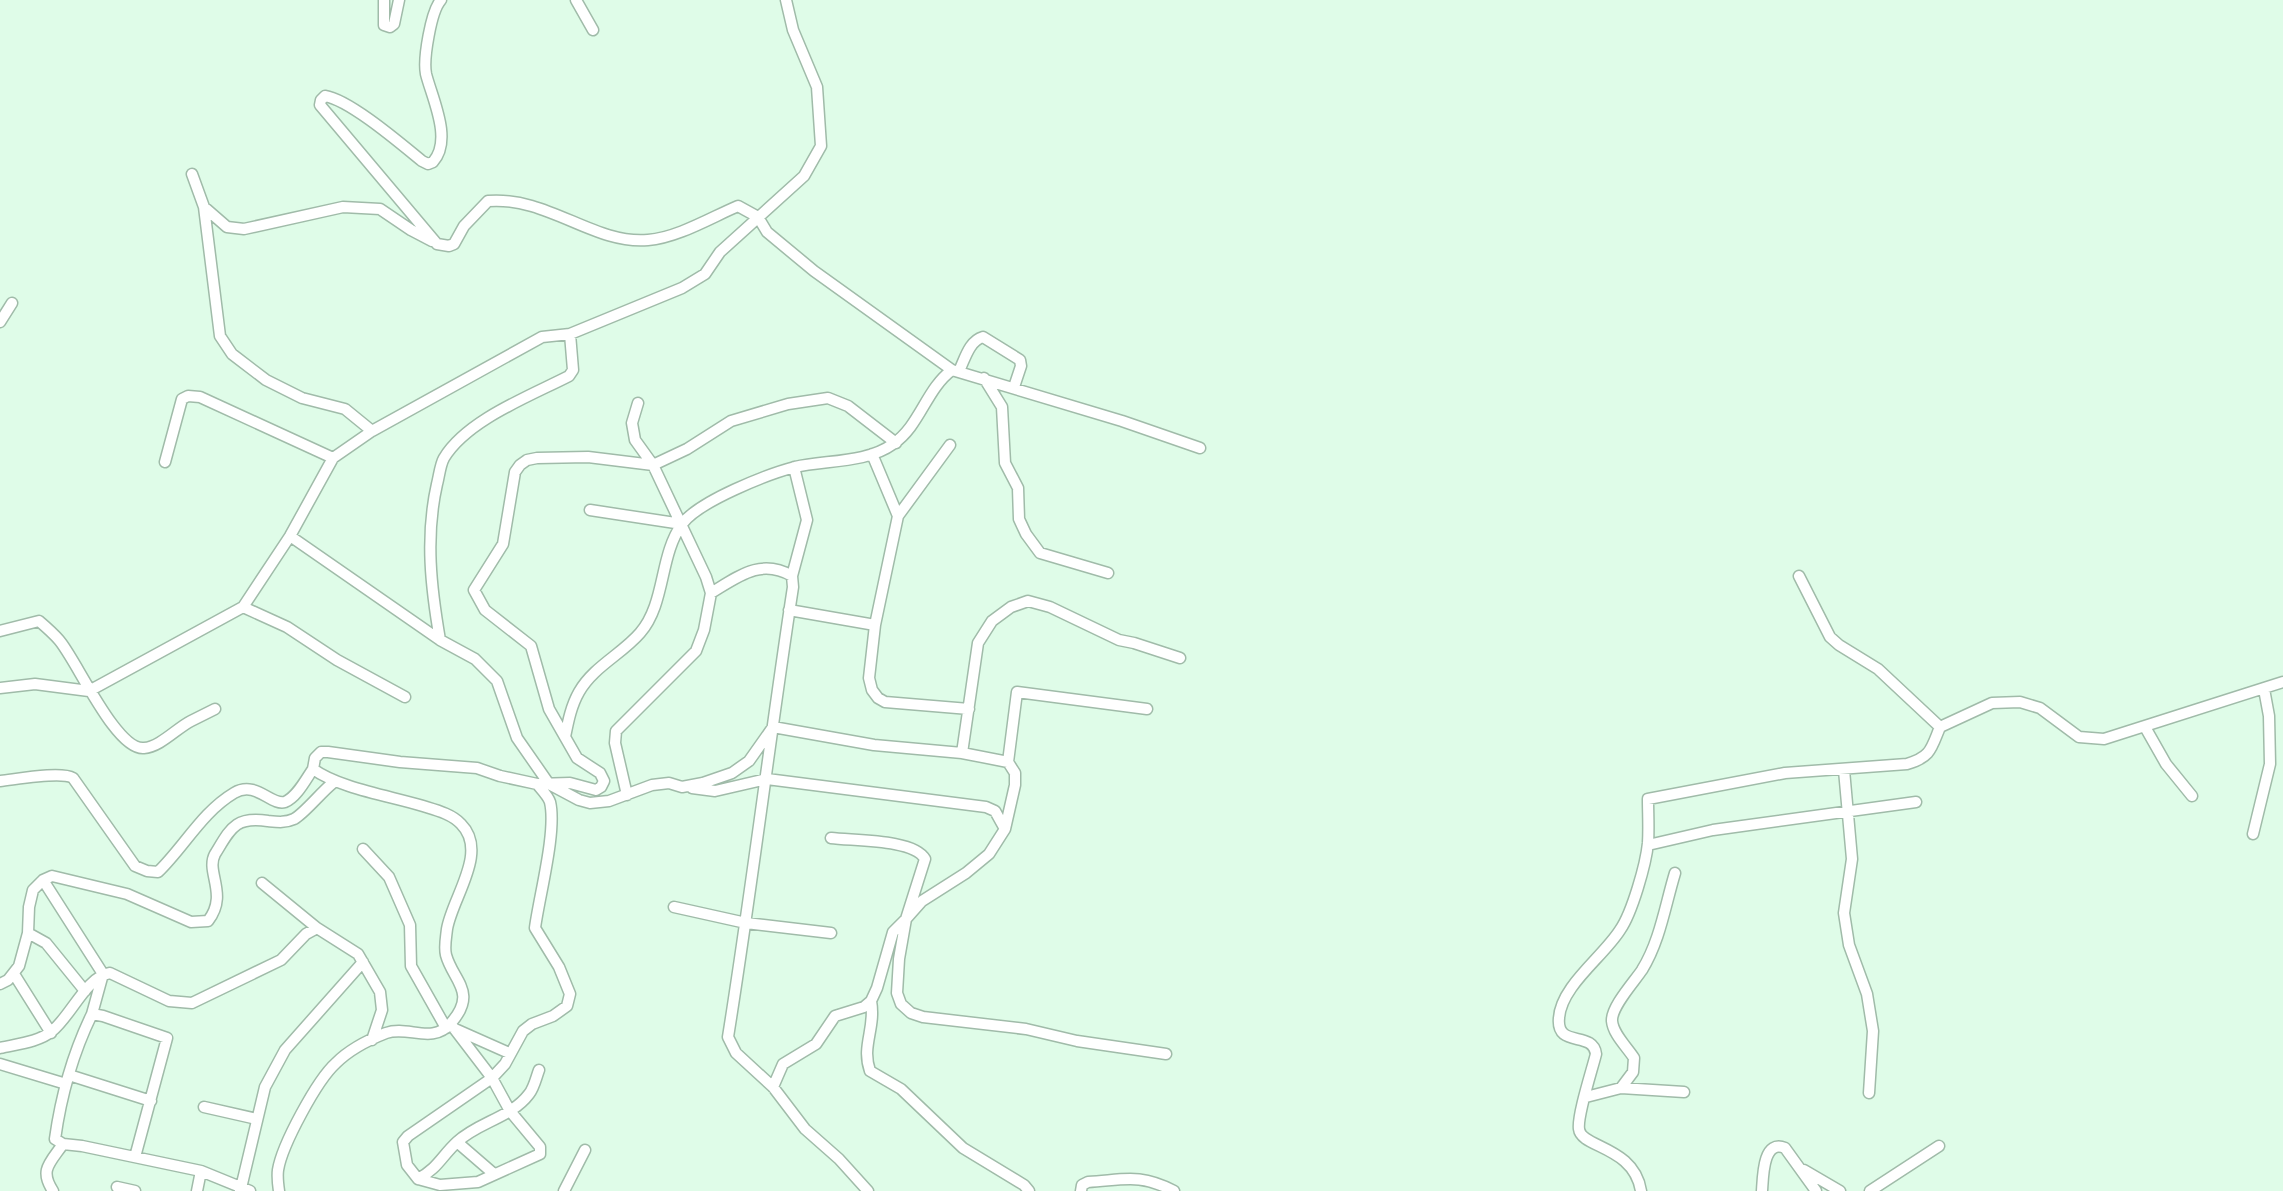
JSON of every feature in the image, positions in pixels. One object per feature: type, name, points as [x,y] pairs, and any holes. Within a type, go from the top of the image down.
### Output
[{"type":"street","points":[[384,0],[382,22],[390,27],[394,24],[399,0]]},
{"type":"street","points":[[437,244],[320,105],[326,96],[332,97],[422,161],[428,164],[433,162],[439,150],[439,114],[426,71],[433,13],[440,0]]},
{"type":"street","points":[[576,0],[593,30]]},
{"type":"street","points":[[0,688],[35,684],[89,691],[243,607],[290,536],[333,458],[372,431],[542,337],[570,334],[682,288],[705,274],[720,252],[804,176],[821,146],[817,87],[793,30],[786,0]]},
{"type":"street","points":[[191,174],[204,207],[220,336],[226,348],[266,380],[302,398],[345,409],[372,431]]},
{"type":"street","points":[[204,207],[227,227],[244,229],[343,207],[380,209],[437,244],[449,246],[454,244],[464,226],[488,201],[500,200],[535,206],[607,235],[648,240],[738,206],[758,217],[767,232],[814,271],[955,370],[1200,448]]},
{"type":"street","points":[[0,322],[12,303]]},
{"type":"street","points":[[440,640],[430,577],[430,541],[434,498],[443,459],[469,431],[500,411],[569,376],[573,370],[570,334]]},
{"type":"street","points":[[565,737],[571,708],[580,690],[640,632],[652,615],[669,555],[682,524],[697,510],[746,485],[794,467],[872,454],[896,443],[911,426],[943,376],[955,370],[976,339],[983,337],[1020,360],[1021,366],[1014,387]]},
{"type":"street","points":[[984,378],[1002,407],[1006,463],[1018,488],[1019,519],[1026,534],[1040,553],[1108,573]]},
{"type":"street","points":[[165,462],[182,399],[193,396],[333,458]]},
{"type":"street","points":[[0,780],[40,778],[54,774],[66,774],[74,778],[135,866],[146,872],[158,872],[192,832],[237,791],[250,789],[278,802],[286,802],[313,769],[315,758],[321,752],[477,768],[537,784],[570,783],[596,790],[604,781],[600,773],[577,758],[549,709],[531,646],[485,610],[474,590],[503,544],[515,472],[520,465],[537,458],[588,457],[653,465],[687,449],[731,421],[788,404],[828,398],[848,406],[896,443]]},
{"type":"street","points":[[627,795],[615,743],[616,730],[696,651],[704,630],[711,593],[653,465],[635,440],[632,431],[638,403]]},
{"type":"street","points":[[950,445],[898,516],[875,625],[869,678],[872,690],[885,702],[969,709]]},
{"type":"street","points":[[872,454],[898,516]]},
{"type":"street","points":[[794,467],[807,520],[792,576],[793,587],[728,1037],[736,1053],[773,1087],[805,1129],[839,1159],[868,1191]]},
{"type":"street","points":[[590,510],[682,524]]},
{"type":"street","points":[[290,536],[440,640],[475,659],[497,681],[517,738],[549,784],[568,796],[590,803],[609,801],[652,785],[669,783],[715,791],[766,779],[986,807],[995,811],[1005,829]]},
{"type":"street","points":[[711,593],[751,570],[780,569],[792,576]]},
{"type":"street","points":[[1799,576],[1830,637],[1878,669],[1940,727]]},
{"type":"street","points":[[962,753],[978,643],[992,621],[1010,607],[1028,601],[1073,617],[1119,640],[1180,659]]},
{"type":"street","points":[[243,607],[287,627],[337,660],[405,697]]},
{"type":"street","points":[[789,610],[875,625]]},
{"type":"street","points":[[0,631],[39,621],[60,641],[89,691],[123,737],[134,747],[145,748],[215,709]]},
{"type":"street","points":[[1641,1191],[1639,1178],[1628,1163],[1613,1151],[1584,1139],[1579,1132],[1579,1119],[1596,1054],[1595,1046],[1569,1037],[1560,1029],[1561,1009],[1567,995],[1626,921],[1648,845],[1648,799],[1785,773],[1907,764],[1921,760],[1930,753],[1940,727],[1992,703],[2020,702],[2040,709],[2079,737],[2104,739],[2283,682]]},
{"type":"street","points":[[2253,835],[2270,764],[2269,716],[2264,689]]},
{"type":"street","points":[[773,1087],[783,1064],[816,1044],[835,1016],[864,1007],[871,1001],[893,932],[922,901],[989,855],[1005,829],[1015,785],[1015,773],[1008,762],[1017,692],[1147,709]]},
{"type":"street","points":[[773,727],[874,746],[962,753],[1008,762]]},
{"type":"street","points":[[682,787],[732,773],[749,761],[773,727]]},
{"type":"street","points":[[2145,727],[2166,764],[2192,796]]},
{"type":"street","points":[[279,1191],[278,1171],[284,1150],[323,1077],[349,1052],[390,1032],[432,1035],[449,1027],[456,1017],[463,996],[462,985],[447,958],[445,944],[451,910],[470,869],[471,845],[463,825],[443,813],[334,782],[313,769]]},
{"type":"street","points":[[1844,770],[1852,859],[1844,913],[1849,945],[1867,994],[1873,1031],[1868,1093]]},
{"type":"street","points":[[0,984],[14,974],[19,966],[29,933],[29,907],[33,890],[43,880],[52,876],[96,885],[127,894],[191,922],[208,921],[215,912],[218,897],[214,855],[227,833],[237,823],[250,818],[282,823],[296,818],[334,782]]},
{"type":"street","points":[[363,849],[389,877],[410,925],[411,966],[449,1027],[492,1078],[510,1111],[540,1147],[540,1154],[478,1182],[440,1185],[418,1179],[407,1165],[404,1142],[408,1136],[492,1078],[505,1063],[523,1031],[567,1006],[570,993],[559,967],[535,929],[545,873],[550,819],[550,802],[537,784]]},
{"type":"street","points":[[1648,845],[1713,830],[1916,802]]},
{"type":"street","points":[[831,838],[909,846],[921,852],[925,859],[906,919],[899,958],[897,993],[901,1004],[911,1013],[954,1022],[1026,1029],[1077,1041],[1166,1054]]},
{"type":"street","points":[[1621,1088],[1633,1073],[1634,1058],[1616,1033],[1612,1021],[1614,1012],[1643,968],[1658,936],[1675,873]]},
{"type":"street","points":[[43,880],[103,974],[92,1014],[79,1041],[67,1080],[55,1139],[63,1144],[201,1171],[244,1190],[265,1087],[285,1049],[363,962]]},
{"type":"street","points":[[262,883],[317,928],[358,954],[380,992],[382,1010],[372,1040]]},
{"type":"street","points":[[674,907],[746,923],[831,933]]},
{"type":"street","points":[[1,1046],[39,1039],[51,1033],[85,991],[103,974],[110,973],[169,1001],[192,1003],[281,960],[306,933],[317,928]]},
{"type":"street","points":[[29,933],[46,943],[85,991]]},
{"type":"street","points":[[14,974],[51,1033]]},
{"type":"street","points":[[871,1001],[872,1029],[866,1044],[865,1057],[870,1071],[901,1089],[963,1148],[1028,1189]]},
{"type":"street","points":[[92,1014],[167,1038],[135,1157]]},
{"type":"street","points":[[449,1027],[509,1053]]},
{"type":"street","points":[[0,1064],[151,1101]]},
{"type":"street","points":[[418,1179],[432,1171],[457,1142],[510,1111],[530,1093],[539,1070]]},
{"type":"street","points":[[1586,1097],[1621,1088],[1684,1092]]},
{"type":"street","points":[[204,1107],[257,1119]]},
{"type":"street","points":[[457,1142],[494,1174]]},
{"type":"street","points":[[53,1191],[46,1180],[46,1169],[63,1144]]},
{"type":"street","points":[[1762,1191],[1768,1153],[1772,1147],[1779,1145],[1785,1148],[1801,1167],[1816,1191]]},
{"type":"street","points":[[1870,1191],[1939,1146]]},
{"type":"street","points":[[564,1191],[585,1150]]},
{"type":"street","points":[[1801,1167],[1840,1191]]},
{"type":"street","points":[[197,1191],[201,1171]]},
{"type":"street","points":[[1081,1191],[1082,1185],[1088,1182],[1136,1177],[1153,1181],[1174,1191]]},
{"type":"street","points":[[117,1187],[135,1191]]}]
